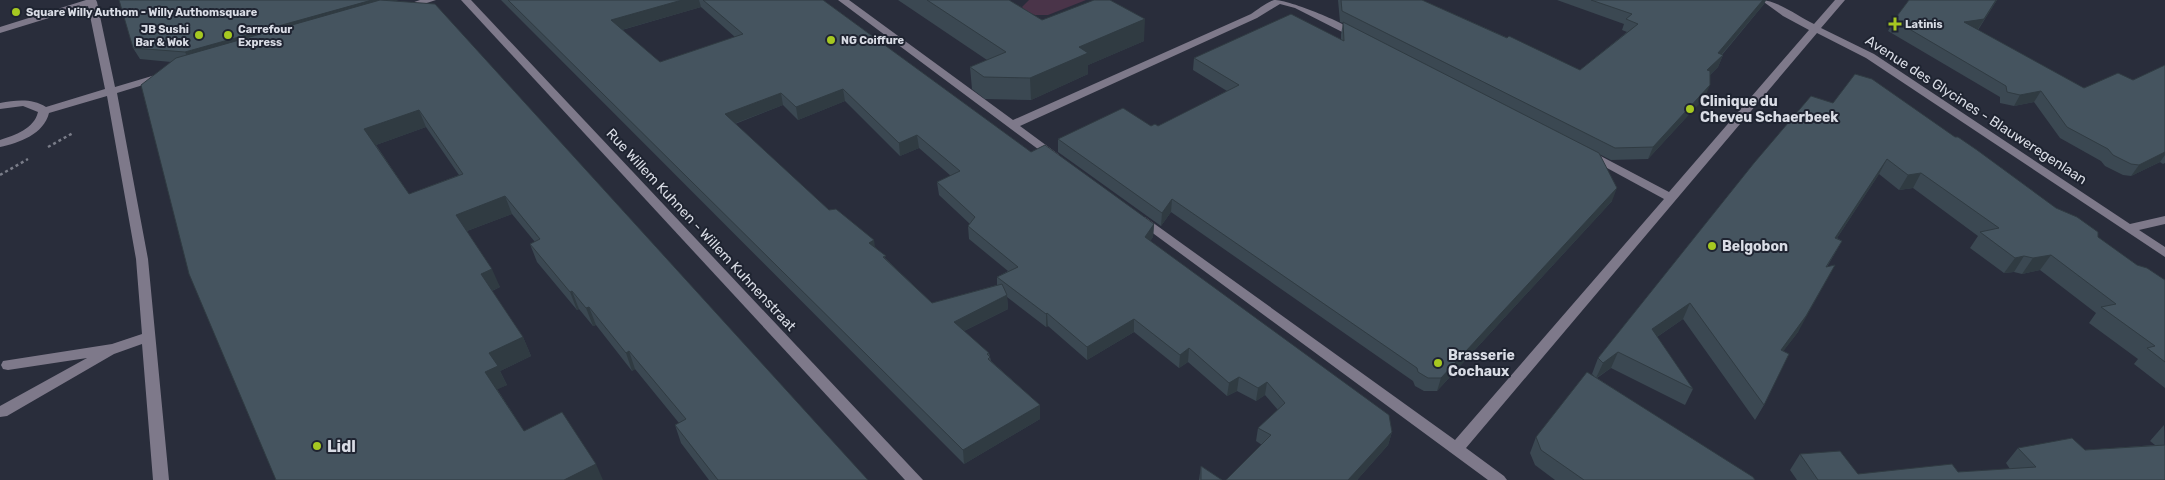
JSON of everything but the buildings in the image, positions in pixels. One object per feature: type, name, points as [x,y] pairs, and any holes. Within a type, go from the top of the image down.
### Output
[{"type":"street","points":[[398,9],[431,0]]},
{"type":"street","name":"Rue Willem Kuhnen - Willem Kuhnenstraat","points":[[466,0],[915,480]]},
{"type":"street","points":[[843,0],[1068,166]]},
{"type":"street","points":[[1012,125],[1254,16],[1279,0],[1298,6],[1368,42]]},
{"type":"street","name":"Avenue des Glycines - Blauweregenlaan","points":[[1766,0],[1786,14],[1870,56],[2165,253]]},
{"type":"street","points":[[1827,0],[1839,2]]},
{"type":"street","points":[[0,30],[91,1],[111,91],[142,258],[161,480]]},
{"type":"street","points":[[1456,450],[1839,2]]},
{"type":"street","points":[[0,106],[28,103],[44,110],[173,73]]},
{"type":"street","points":[[0,144],[26,133],[37,125],[43,117],[44,110]]},
{"type":"street","points":[[1576,148],[1671,198]]},
{"type":"street","points":[[1132,213],[1499,480]]},
{"type":"street","points":[[2128,228],[2165,220]]},
{"type":"street","points":[[2,412],[113,349],[149,336]]},
{"type":"street","points":[[8,365],[113,349]]},
{"type":"shaded area","points":[[1029,0],[1086,0],[1048,15],[1035,15],[1024,10],[1022,7]]},
{"type":"place","name":"Square Willy Authom - Willy Authomsquare","points":[[16,12]]},
{"type":"place","name":"Latinis","points":[[1895,24]]},
{"type":"place","name":"JB Sushi Bar & Wok","points":[[199,35]]},
{"type":"place","name":"Carrefour Express","points":[[228,35]]},
{"type":"place","name":"NG Coiffure","points":[[831,40]]},
{"type":"place","name":"Clinique du Cheveu Schaerbeek","points":[[1690,109]]},
{"type":"place","name":"Belgobon","points":[[1712,246]]},
{"type":"place","name":"Brasserie Cochaux","points":[[1438,363]]},
{"type":"place","name":"Lidl","points":[[317,446]]}]
